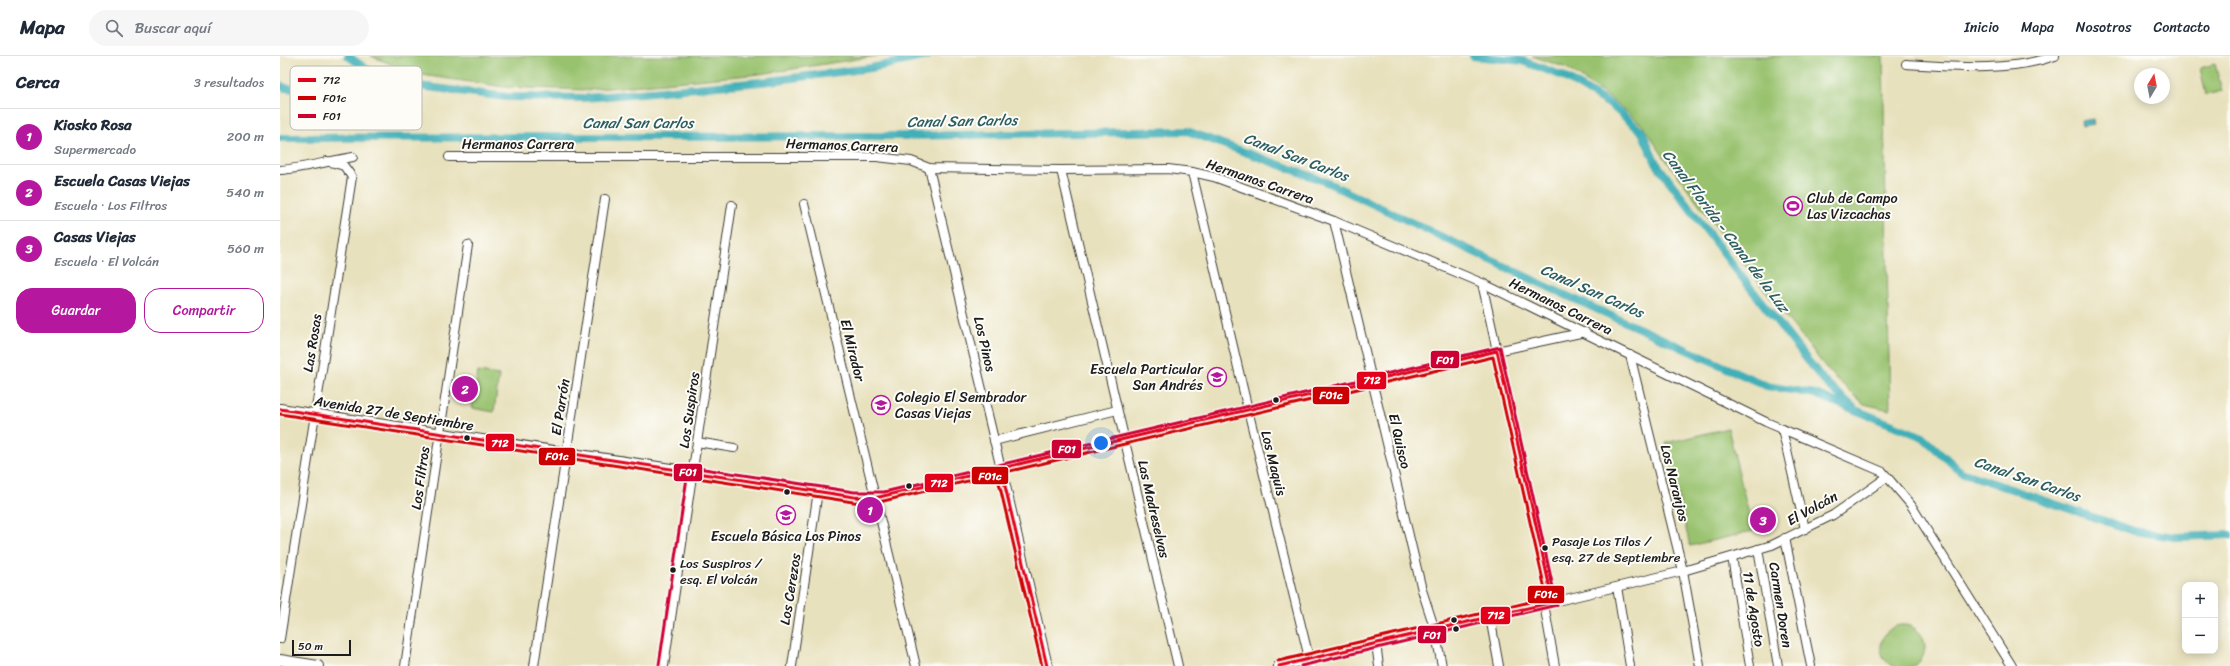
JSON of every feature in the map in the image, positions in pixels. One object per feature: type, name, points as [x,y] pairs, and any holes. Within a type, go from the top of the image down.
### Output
[{"type":"street","points":[[1906,64],[1972,67],[2028,63],[2055,56]]},
{"type":"street","points":[[280,170],[353,157]]},
{"type":"street","name":"Hermanos Carrera","points":[[449,157],[877,157],[911,162],[929,168],[1061,170],[1160,169],[1192,172],[1214,177],[1334,221],[1482,283],[1782,429],[1883,472],[1911,505],[2012,666]]},
{"type":"street","name":"Las Rosas","points":[[280,639],[352,177],[344,166],[326,161]]},
{"type":"street","name":"Los Pinos","points":[[929,168],[1047,666]]},
{"type":"street","name":"Las Madreselvas","points":[[1061,170],[1178,666]]},
{"type":"street","name":"Los Maquis","points":[[1192,172],[1248,410],[1310,662]]},
{"type":"street","name":"El Parrón","points":[[534,666],[605,199]]},
{"type":"street","name":"El Mirador","points":[[804,204],[916,666]]},
{"type":"street","name":"Los Suspiros","points":[[664,666],[732,205]]},
{"type":"street","name":"El Quisco","points":[[1334,221],[1422,590],[1435,630],[1442,666]]},
{"type":"street","name":"Los Filtros","points":[[405,666],[468,246]]},
{"type":"street","points":[[1482,283],[1548,603],[1555,666]]},
{"type":"street","name":"Avenida 27 de Septiembre","points":[[280,410],[818,491],[875,498],[1497,351],[1585,332]]},
{"type":"street","name":"Los Naranjos","points":[[1630,355],[1683,571],[1700,666]]},
{"type":"street","points":[[994,441],[1117,410]]},
{"type":"street","points":[[1782,429],[1805,529]]},
{"type":"street","points":[[698,442],[734,448]]},
{"type":"street","name":"El Volcán","points":[[1280,666],[1310,662],[1376,643],[1683,571],[1758,549],[1833,515],[1887,477]]},
{"type":"street","name":"Los Cerezos","points":[[792,666],[818,491]]},
{"type":"street","points":[[1785,538],[1812,666]]},
{"type":"street","name":"Carmen Doren","points":[[1758,549],[1778,666]]},
{"type":"street","name":"11 de Agosto","points":[[1732,556],[1750,666]]},
{"type":"street","points":[[1617,587],[1630,666]]},
{"type":"street","points":[[1490,617],[1499,666]]},
{"type":"street","points":[[1376,643],[1379,666]]},
{"type":"street","points":[[280,660],[318,666]]},
{"type":"green space","points":[[371,56],[877,56],[760,74],[587,90],[505,87],[422,75],[422,66],[395,66]]},
{"type":"green space","name":"Club de Campo Las Vizcachas","points":[[1532,56],[1883,56],[1890,410],[1864,404],[1831,374],[1738,256],[1642,125],[1615,102],[1567,68]]},
{"type":"green space","points":[[2215,64],[2222,91],[2206,95],[2200,68]]},
{"type":"green space","points":[[478,372],[499,375],[494,412],[472,408]]},
{"type":"green space","points":[[1728,428],[1753,531],[1690,546],[1666,443]]},
{"type":"green space","points":[[1903,625],[1915,629],[1921,635],[1925,647],[1921,659],[1911,667],[1895,667],[1891,665],[1885,659],[1881,647],[1885,635],[1891,629]]},
{"type":"water","points":[[2093,119],[2094,125],[2082,127],[2081,121]]},
{"type":"waterway","name":"Canal Florida - Canal de la Luz","points":[[348,56],[362,66]]},
{"type":"waterway","name":"Canal Florida - Canal de la Luz","points":[[422,86],[507,97],[586,98],[761,82],[871,68],[927,56]]},
{"type":"waterway","name":"Canal Florida - Canal de la Luz","points":[[1473,56],[1523,61],[1563,76],[1611,105],[1642,132],[1656,163],[1730,262],[1824,381],[1853,407]]},
{"type":"waterway","points":[[280,85],[285,88],[290,88]]},
{"type":"waterway","name":"Canal San Carlos","points":[[280,138],[903,136],[1187,131],[1324,181],[1552,289],[1767,386],[1815,394],[1923,437],[1961,472],[2134,531],[2175,537],[2230,535]]},
{"type":"transit line","name":"F01","points":[[659,665],[688,471],[691,467],[854,492],[884,492],[1500,347],[1557,605],[1301,666]]},
{"type":"transit line","name":"712","points":[[280,409],[854,497],[875,498],[1497,351],[1553,602],[1279,666]]},
{"type":"transit line","name":"F01c","points":[[280,414],[853,502],[875,503],[1493,357],[1547,598],[1278,661]]},
{"type":"transit line","name":"712","points":[[1001,469],[1047,666]]},
{"type":"transit line","name":"F01c","points":[[996,470],[1042,666]]},
{"type":"place","name":"Club de Campo Las Vizcachas","points":[[1793,206]]},
{"type":"place","name":"Escuela Particular San Andrés","points":[[1217,377]]},
{"type":"place","name":"Escuela Casas Viejas","points":[[465,389]]},
{"type":"place","name":"Colegio El Sembrador Casas Viejas","points":[[881,405]]},
{"type":"place","name":"Kiosko Rosa","points":[[870,510]]},
{"type":"place","name":"Escuela Básica Los Pinos","points":[[786,515]]},
{"type":"place","name":"Casas Viejas","points":[[1763,520]]},
{"type":"place","name":"Pasaje Los Tilos / esq. 27 de Septiembre","points":[[1545,548]]},
{"type":"place","name":"Los Suspiros / esq. El Volcán","points":[[673,570]]}]
